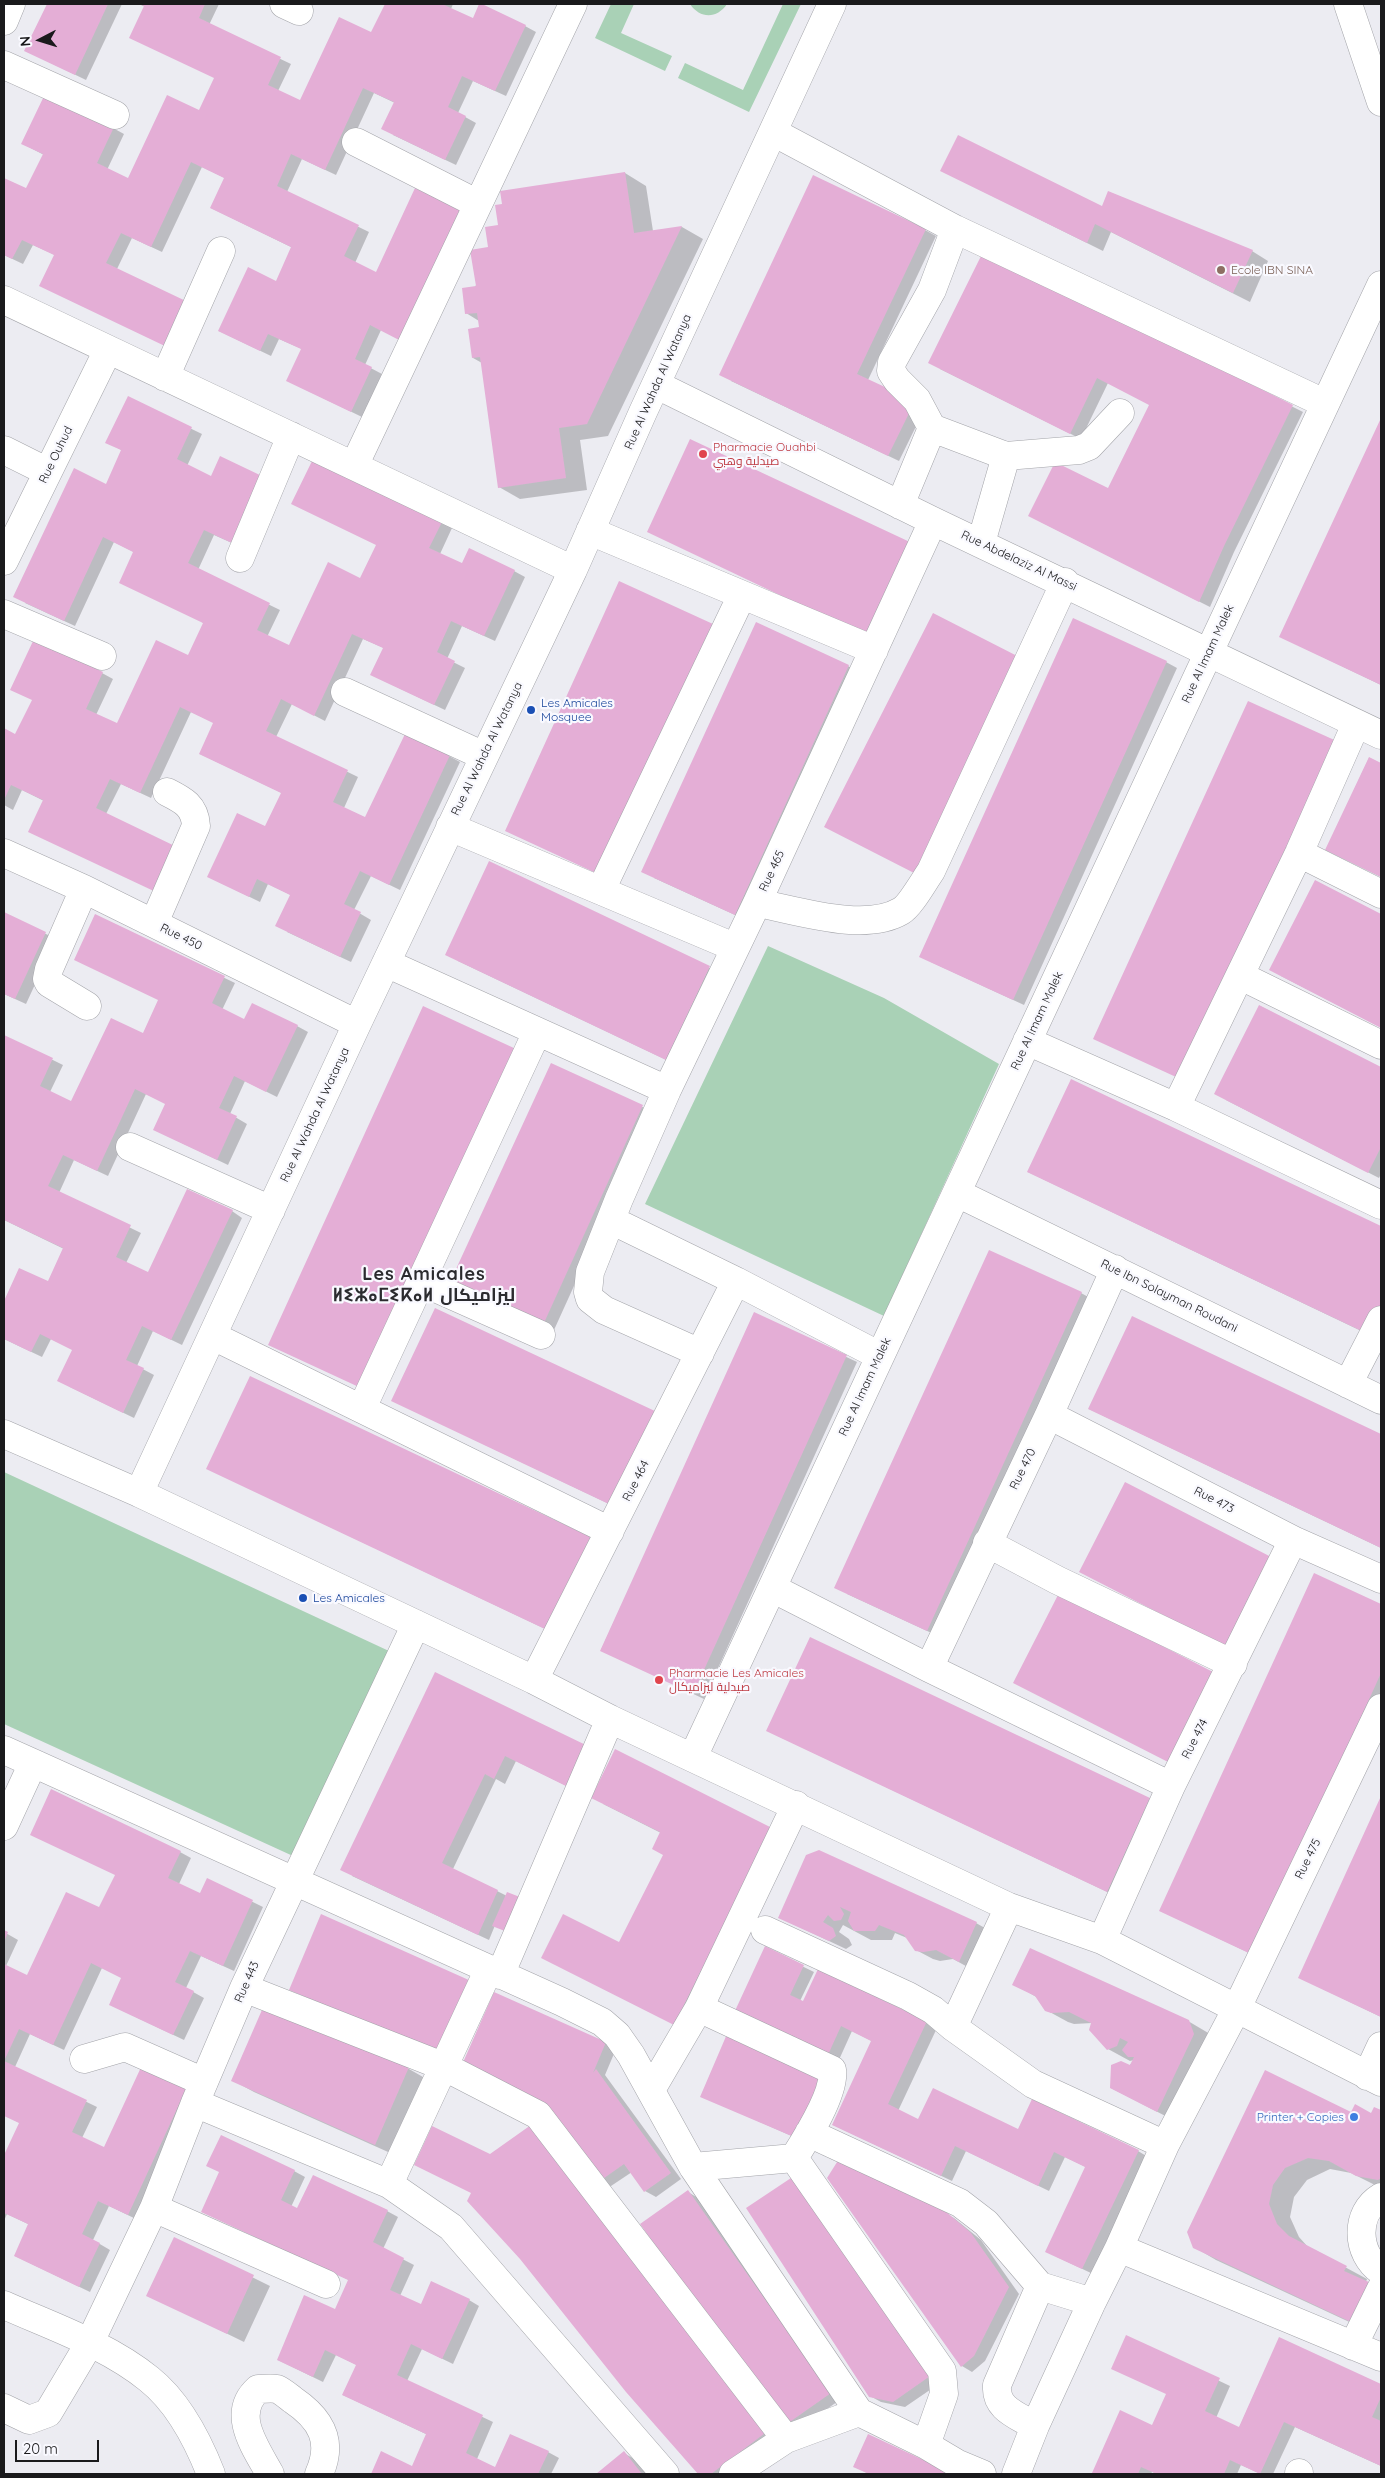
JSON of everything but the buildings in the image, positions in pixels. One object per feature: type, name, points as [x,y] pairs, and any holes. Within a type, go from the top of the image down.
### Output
[{"type":"street","name":"Rue Al Wahda Al Watanya","points":[[140,1493],[357,1024],[573,570],[643,412],[658,385],[686,320],[832,4]]},
{"type":"street","points":[[1348,4],[1377,69],[1381,102]]},
{"type":"street","points":[[354,466],[478,204],[562,7]]},
{"type":"street","points":[[4,65],[115,116]]},
{"type":"street","points":[[773,132],[956,229],[1324,404]]},
{"type":"street","points":[[356,142],[478,204]]},
{"type":"street","points":[[956,229],[932,290],[892,362],[891,371],[897,380],[917,400],[932,428],[1006,456],[1080,450],[1088,446],[1120,413]]},
{"type":"street","points":[[165,377],[221,251]]},
{"type":"street","name":"Rue Al Imam Malek","points":[[693,1757],[1293,477],[1324,404],[1381,285]]},
{"type":"street","points":[[4,300],[573,570]]},
{"type":"street","name":"Rue Ouhud","points":[[4,558],[108,350]]},
{"type":"street","name":"Rue Abdelaziz Al Massi","points":[[658,385],[933,521],[1065,582],[1381,735]]},
{"type":"street","points":[[900,505],[932,428]]},
{"type":"street","points":[[240,558],[291,436]]},
{"type":"street","points":[[4,450],[48,472]]},
{"type":"street","points":[[981,543],[1006,456]]},
{"type":"street","name":"Rue 465","points":[[700,1353],[604,1310],[590,1299],[588,1292],[590,1272],[667,1090],[734,947],[757,903],[933,521]]},
{"type":"street","points":[[590,531],[874,650]]},
{"type":"street","points":[[757,903],[846,920],[874,920],[902,911],[931,872],[1065,582]]},
{"type":"street","points":[[601,890],[742,596]]},
{"type":"street","points":[[4,614],[102,656]]},
{"type":"street","points":[[345,692],[484,756]]},
{"type":"street","points":[[1176,1108],[1299,853],[1356,724]]},
{"type":"street","points":[[154,923],[196,826],[193,811],[186,802],[167,792]]},
{"type":"street","points":[[450,827],[734,947]]},
{"type":"street","name":"Rue 450","points":[[4,853],[84,889],[357,1024]]},
{"type":"street","points":[[1299,853],[1381,894]]},
{"type":"street","points":[[84,889],[48,969],[47,979],[49,983],[88,1006]]},
{"type":"street","points":[[386,963],[667,1090]]},
{"type":"street","points":[[1241,976],[1381,1044]]},
{"type":"street","points":[[362,1408],[537,1032]]},
{"type":"street","points":[[1028,1041],[1176,1108],[1381,1205]]},
{"type":"street","points":[[130,1146],[271,1210]]},
{"type":"street","name":"Rue Ibn Solayman Roudani","points":[[957,1193],[1381,1400]]},
{"type":"street","points":[[611,1220],[736,1281],[880,1356]]},
{"type":"street","name":"Rue 470","points":[[929,1668],[1049,1415],[1114,1269]]},
{"type":"street","name":"Rue 464","points":[[534,1680],[736,1281]]},
{"type":"street","points":[[422,1282],[541,1335]]},
{"type":"street","points":[[1348,1384],[1381,1320]]},
{"type":"street","points":[[213,1336],[610,1531]]},
{"type":"street","name":"Rue 473","points":[[1049,1415],[1293,1540],[1381,1579]]},
{"type":"street","points":[[4,1434],[140,1493],[534,1680],[610,1719],[1009,1907],[1102,1940],[1374,2079],[1381,2046]]},
{"type":"street","name":"Rue 474","points":[[1102,1940],[1170,1786],[1233,1664],[1293,1540]]},
{"type":"street","points":[[987,1543],[1057,1580],[1233,1664]]},
{"type":"street","points":[[772,1588],[929,1668],[1170,1786]]},
{"type":"street","name":"Rue 443","points":[[4,2408],[29,2420],[48,2414],[90,2344],[154,2208],[199,2092],[244,1988],[416,1624]]},
{"type":"street","name":"Rue 475","points":[[1016,2474],[1092,2302],[1119,2248],[1165,2145],[1236,2010],[1381,1708]]},
{"type":"street","points":[[388,2184],[444,2067],[494,1972],[610,1719]]},
{"type":"street","points":[[4,1750],[562,2002],[602,2022],[617,2035],[631,2054],[693,2167],[859,2412],[926,2445],[964,2471]]},
{"type":"street","points":[[4,1826],[33,1763]]},
{"type":"street","points":[[651,2090],[700,2008],[796,1805]]},
{"type":"street","points":[[953,2027],[1009,1907]]},
{"type":"street","points":[[765,1930],[908,1996],[933,2010],[953,2027],[1033,2084],[1165,2145]]},
{"type":"street","points":[[244,1988],[444,2067],[538,2115],[547,2124],[786,2439]]},
{"type":"street","points":[[700,2008],[832,2070],[833,2077],[809,2133],[794,2158]]},
{"type":"street","points":[[84,2059],[125,2047],[199,2092],[388,2184],[450,2227],[665,2474]]},
{"type":"street","points":[[809,2133],[960,2203],[986,2223],[1040,2286],[1092,2302]]},
{"type":"street","points":[[693,2167],[794,2158]]},
{"type":"street","points":[[794,2158],[942,2371],[944,2394],[926,2445]]},
{"type":"street","points":[[1381,2197],[1368,2209],[1363,2221],[1361,2234],[1362,2247],[1368,2258],[1381,2271]]},
{"type":"street","points":[[154,2208],[326,2284]]},
{"type":"street","points":[[1119,2248],[1381,2357]]},
{"type":"street","points":[[1036,2426],[1003,2406],[996,2394],[997,2384],[1040,2286]]},
{"type":"street","points":[[1353,2346],[1381,2289]]},
{"type":"street","points":[[4,2305],[118,2357],[151,2380],[178,2411],[204,2456],[210,2474]]},
{"type":"street","points":[[270,2474],[250,2439],[244,2409],[250,2396],[258,2389],[278,2389],[304,2407],[319,2422],[325,2435],[325,2462],[320,2474]]},
{"type":"street","points":[[733,2474],[786,2439],[859,2412]]},
{"type":"green space","points":[[611,4],[634,4],[621,33],[672,56],[665,71],[595,38]]},
{"type":"green space","points":[[690,4],[727,4],[714,15],[703,15]]},
{"type":"green space","points":[[783,4],[801,4],[749,112],[678,78],[685,63],[743,90]]},
{"type":"green space","points":[[768,946],[884,998],[999,1064],[884,1316],[645,1204]]},
{"type":"green space","points":[[4,1472],[389,1651],[293,1856],[4,1724]]},
{"type":"place","name":"Ecole IBN SINA","points":[[1221,270]]},
{"type":"place","name":"Pharmacie Ouahbi صيدلية وهبي","points":[[703,454]]},
{"type":"place","name":"Les Amicales Mosquee","points":[[531,710]]},
{"type":"place","name":"Les Amicales","points":[[303,1598]]},
{"type":"place","name":"Pharmacie Les Amicales صيدلية ليزاميكال","points":[[659,1680]]},
{"type":"place","name":"Printer + Copies","points":[[1354,2117]]},
{"type":"district","name":"Les Amicales ⵍⵉⵣⴰⵎⵉⴽⴰⵍ ليزاميكال","points":[[424,1285]]}]
